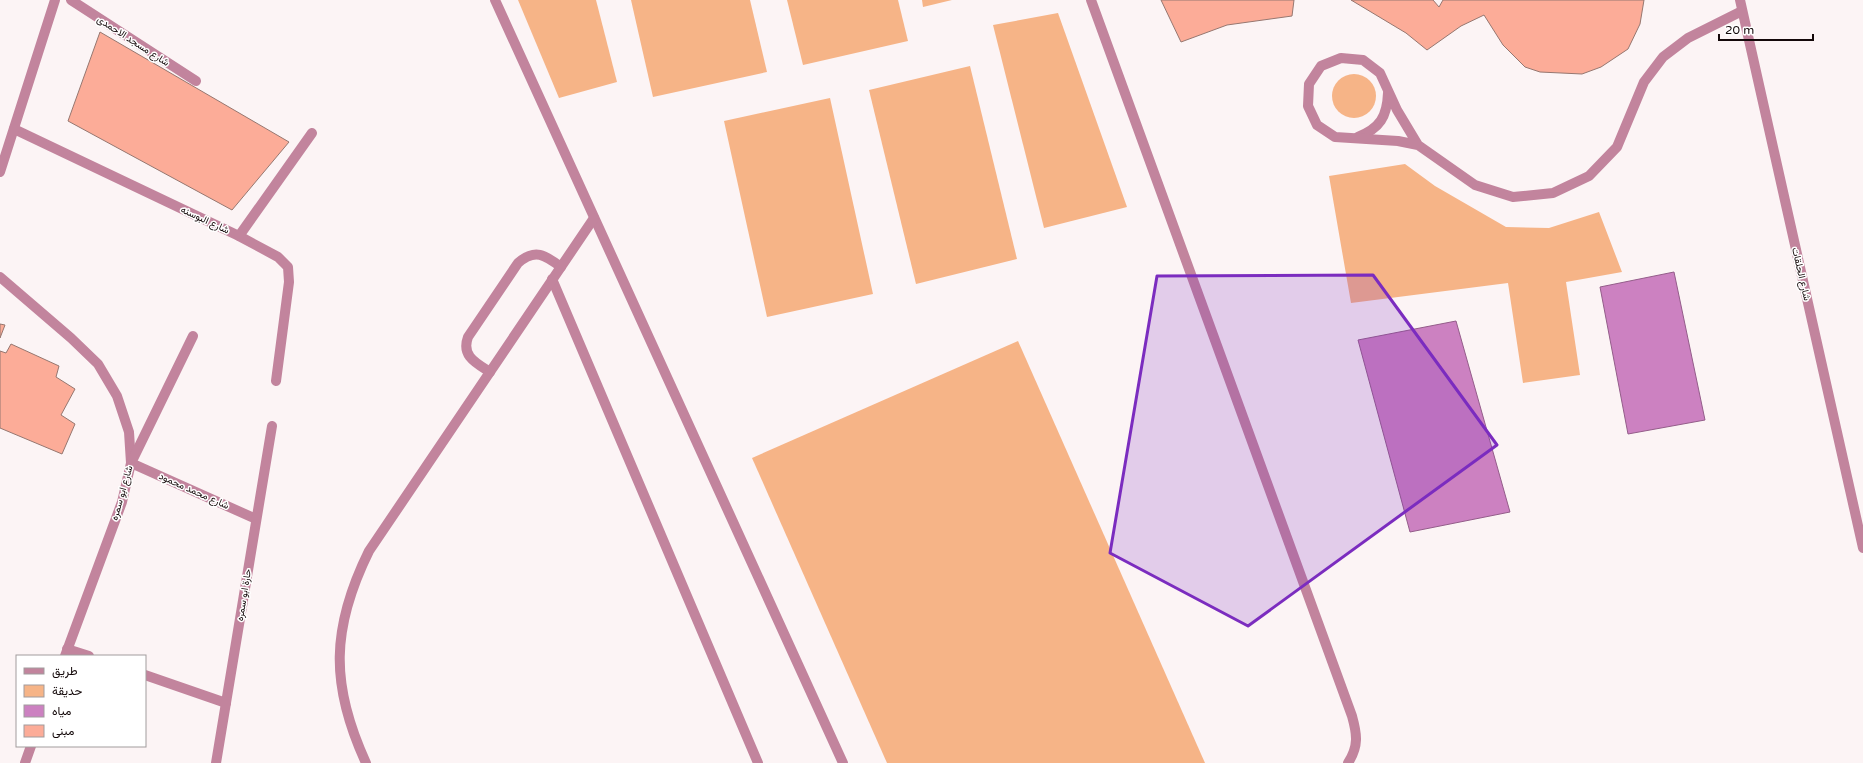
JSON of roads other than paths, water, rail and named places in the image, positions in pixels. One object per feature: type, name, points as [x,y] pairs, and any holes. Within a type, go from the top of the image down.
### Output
[{"type":"street","points":[[0,172],[55,0]]},
{"type":"street","name":"شارع مسجد الاحمدى","points":[[71,0],[196,81]]},
{"type":"street","points":[[495,0],[843,763]]},
{"type":"street","points":[[1091,0],[1352,716],[1357,735],[1354,754],[1348,763]]},
{"type":"street","name":"شارع الحلقات","points":[[1740,0],[1863,548]]},
{"type":"street","points":[[1418,145],[1388,93],[1380,73],[1362,60],[1341,58],[1321,66],[1309,84],[1308,106],[1317,125],[1335,137],[1398,141],[1418,145],[1475,185],[1513,197],[1553,193],[1589,176],[1617,147],[1644,82],[1662,57],[1688,38],[1742,11]]},
{"type":"street","points":[[1356,138],[1370,132],[1381,122],[1388,108],[1388,93]]},
{"type":"street","name":"شارع البوسنه","points":[[14,130],[239,236],[278,256],[288,267],[290,282],[276,381]]},
{"type":"street","points":[[239,236],[312,133]]},
{"type":"street","points":[[366,763],[353,736],[344,706],[340,674],[340,642],[345,610],[355,580],[369,551],[594,218]]},
{"type":"street","points":[[490,372],[469,358],[466,344],[468,337],[518,263],[532,254],[541,254],[561,267]]},
{"type":"street","name":"شارع ابو سمره","points":[[0,277],[71,338],[98,364],[117,396],[128,432],[131,463],[122,502],[66,652]]},
{"type":"street","points":[[552,280],[758,763]]},
{"type":"street","points":[[131,463],[193,336]]},
{"type":"street","name":"حارة ابو سمره","points":[[216,763],[272,426]]},
{"type":"street","name":"شارع محمد محمود","points":[[131,463],[256,519]]},
{"type":"street","points":[[66,652],[83,655]]},
{"type":"street","points":[[146,675],[226,703]]},
{"type":"street","points":[[28,762],[31,747]]},
{"type":"water","points":[[1674,272],[1705,420],[1628,434],[1600,287]]},
{"type":"water","points":[[1456,321],[1510,512],[1410,532],[1358,340]]}]
